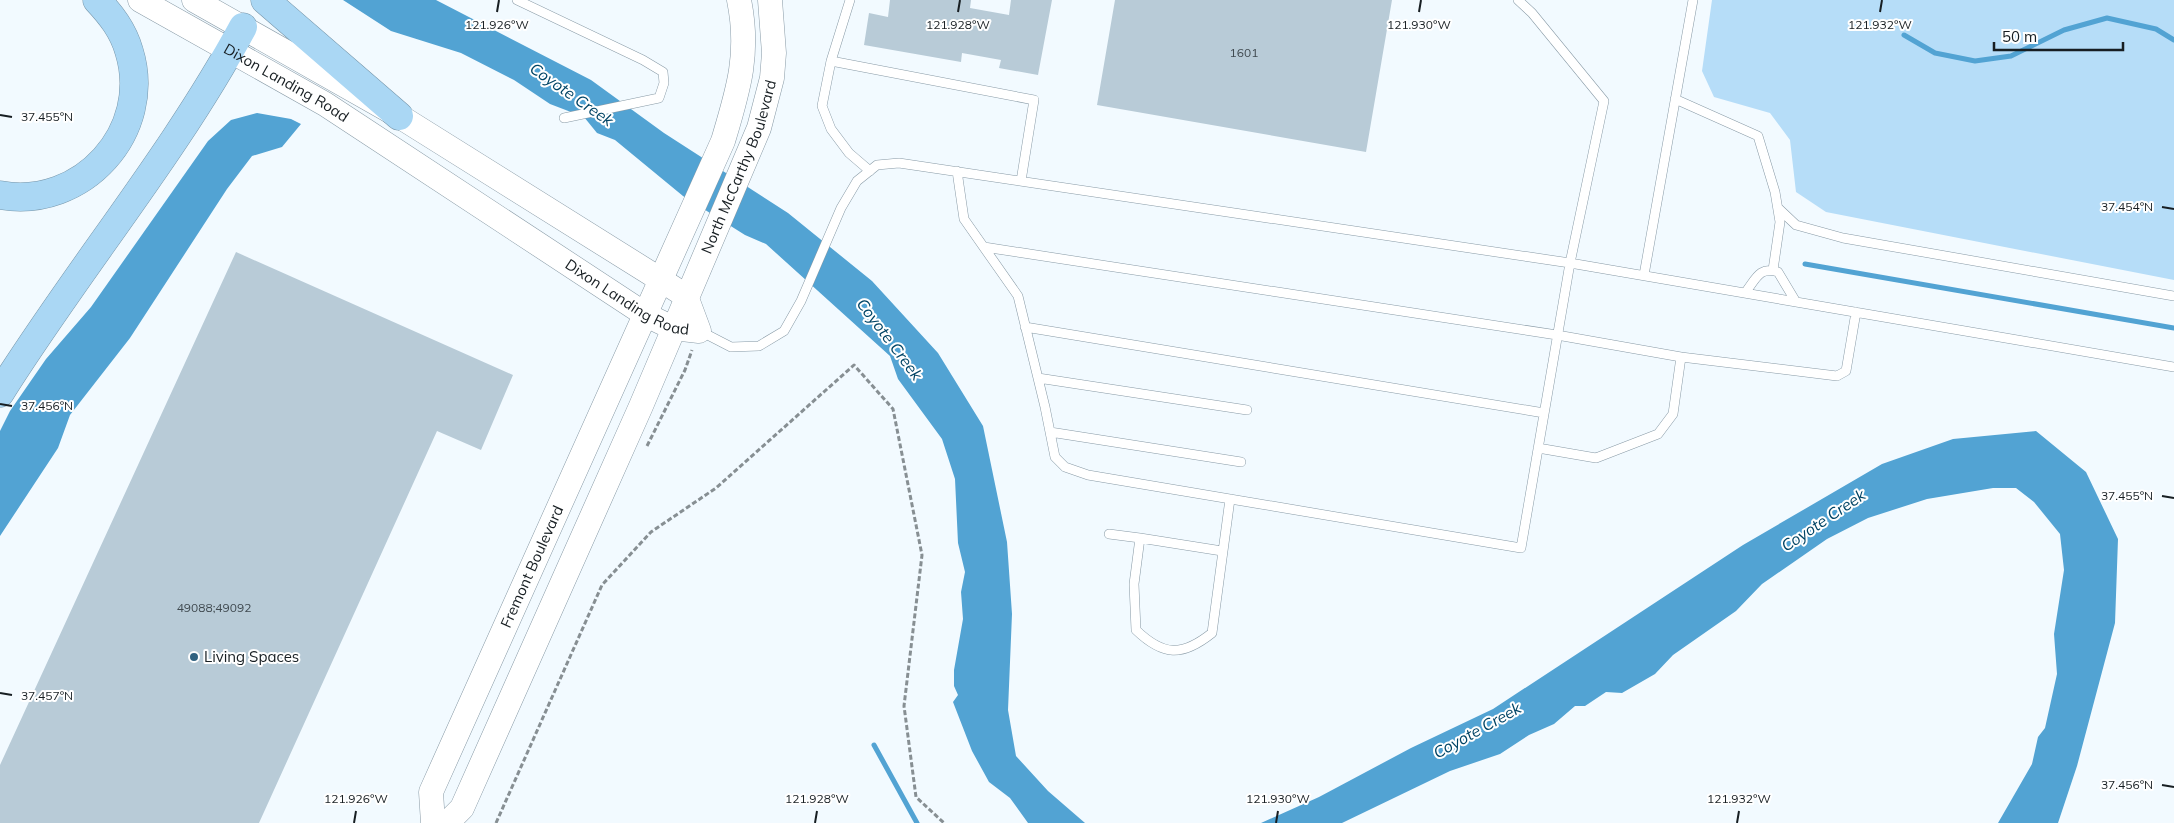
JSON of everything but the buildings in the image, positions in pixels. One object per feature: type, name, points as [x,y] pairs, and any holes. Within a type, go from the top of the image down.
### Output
[{"type":"highway","points":[[0,195],[30,197],[50,193],[69,186],[87,176],[103,162],[126,129],[134,90],[134,71],[130,51],[118,26],[96,0]]},
{"type":"highway","points":[[265,0],[399,116]]},
{"type":"highway","points":[[0,393],[180,130],[237,39]]},
{"type":"main road","name":"Dixon Landing Road","points":[[140,0],[237,39],[399,116],[686,296],[699,331],[673,328],[646,315],[325,104],[237,39],[194,0]]},
{"type":"main road","name":"North McCarthy Boulevard","points":[[646,315],[723,141],[742,74],[742,27],[739,0]]},
{"type":"main road","name":"North McCarthy Boulevard","points":[[673,328],[748,155],[767,104],[774,53],[770,0]]},
{"type":"main road","name":"Fremont Boulevard","points":[[433,823],[431,792],[646,315]]},
{"type":"main road","points":[[447,823],[462,808],[641,406],[673,328]]},
{"type":"lane","points":[[517,0],[663,72],[664,83],[659,98],[564,118]]},
{"type":"lane","points":[[850,0],[831,60],[822,106],[831,129],[849,153],[870,171]]},
{"type":"lane","points":[[957,171],[964,219],[1018,296],[1055,457],[1065,467],[1088,475],[1521,548],[1570,262],[1604,101],[1532,13],[1518,0]]},
{"type":"lane","points":[[1644,275],[1693,0]]},
{"type":"lane","points":[[831,60],[1034,100],[1021,181]]},
{"type":"lane","points":[[1675,99],[1758,136],[1775,192],[1780,222],[1773,270]]},
{"type":"lane","points":[[699,331],[731,347],[759,346],[784,331],[802,301],[841,208],[857,181],[877,165],[899,163],[1570,262],[2174,367]]},
{"type":"lane","points":[[1778,208],[1796,225],[1843,238],[2174,296]]},
{"type":"lane","points":[[984,247],[1557,335],[1681,357],[1837,376],[1846,371],[1856,312]]},
{"type":"lane","points":[[1746,293],[1760,273],[1765,270],[1773,270],[1778,272],[1796,302]]},
{"type":"lane","points":[[1025,327],[1544,413]]},
{"type":"lane","points":[[1538,448],[1596,458],[1658,434],[1673,414],[1681,357]]},
{"type":"lane","points":[[1038,378],[1247,410]]},
{"type":"lane","points":[[1050,432],[1241,462]]},
{"type":"lane","points":[[1140,538],[1134,584],[1136,630],[1149,643],[1172,652],[1197,645],[1212,633],[1230,499]]},
{"type":"lane","points":[[1109,534],[1222,550]]},
{"type":"path","points":[[496,823],[602,585],[651,532],[716,488],[854,365],[893,409],[922,555],[904,706],[916,797],[944,823]]},
{"type":"shaded area","points":[[1712,0],[2174,0],[2174,280],[1826,212],[1796,192],[1790,140],[1770,113],[1714,97],[1702,71]]},
{"type":"water","name":"Coyote Creek","points":[[343,0],[436,0],[591,80],[664,133],[788,213],[872,281],[938,353],[983,426],[1007,542],[1012,614],[1008,710],[1016,756],[1048,791],[1085,823],[1028,823],[1010,798],[989,782],[972,751],[953,702],[958,695],[954,686],[954,670],[963,619],[961,592],[965,572],[958,543],[955,479],[942,439],[898,379],[890,356],[766,244],[745,235],[683,196],[615,140],[597,133],[584,117],[550,104],[514,80],[461,53],[391,31]]},
{"type":"water","points":[[257,113],[291,119],[301,124],[282,147],[252,156],[227,189],[130,338],[70,415],[58,448],[0,536],[0,431],[10,411],[46,359],[91,307],[208,141],[231,120]]},
{"type":"water","name":"Coyote Creek","points":[[2036,431],[2086,472],[2118,539],[2115,623],[2077,766],[2058,823],[1998,823],[2032,764],[2038,737],[2045,728],[2057,674],[2054,634],[2064,570],[2060,534],[2034,502],[2016,488],[1993,488],[1927,499],[1868,518],[1827,539],[1762,584],[1736,611],[1673,655],[1655,674],[1622,693],[1606,692],[1585,706],[1575,706],[1554,724],[1529,735],[1500,754],[1450,771],[1342,823],[1261,823],[1319,797],[1411,748],[1493,709],[1743,545],[1882,464],[1953,439]]},
{"type":"waterway","points":[[1904,35],[1935,53],[1975,61],[2011,56],[2064,30],[2107,18],[2156,29],[2174,40]]},
{"type":"waterway","points":[[1805,264],[2174,328]]},
{"type":"waterway","points":[[874,745],[917,823]]},
{"type":"place","name":"Living Spaces","points":[[194,657]]}]
